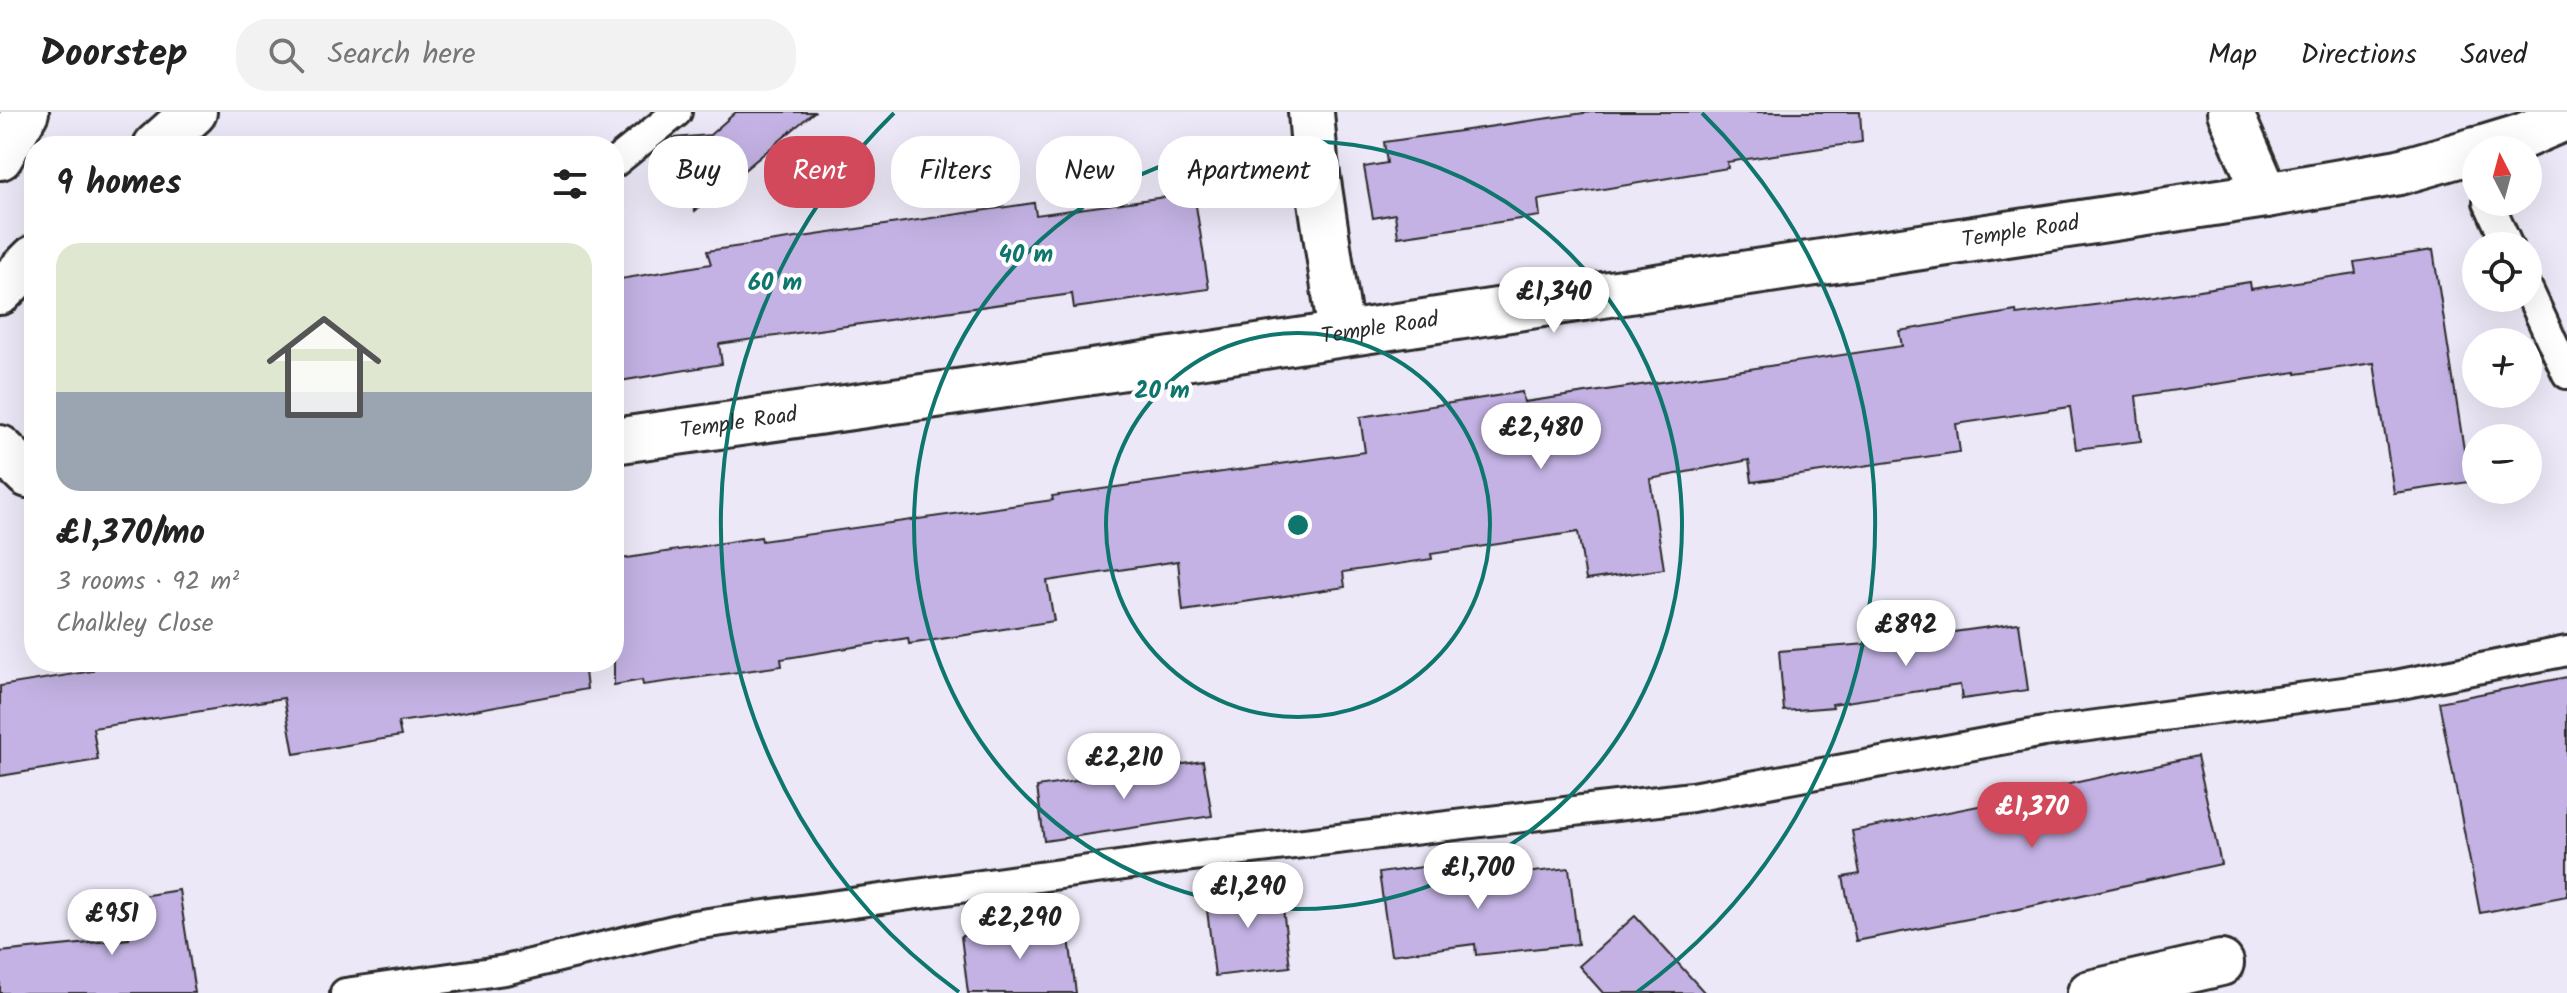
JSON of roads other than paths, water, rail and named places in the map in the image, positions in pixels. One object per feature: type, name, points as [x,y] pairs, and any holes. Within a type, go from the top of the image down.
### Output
[{"type":"main road","points":[[0,157],[26,112]]},
{"type":"main road","points":[[1311,112],[1315,161],[1341,334]]},
{"type":"main road","points":[[2230,112],[2266,195]]},
{"type":"main road","name":"Temple Road","points":[[2518,124],[2567,117]]},
{"type":"main road","name":"Temple Road","points":[[624,440],[2266,195],[2462,159]]},
{"type":"main road","points":[[0,292],[24,268]]},
{"type":"main road","points":[[0,448],[24,471]]},
{"type":"main road","points":[[2090,993],[2221,963]]},
{"type":"lane","points":[[624,155],[677,112]]},
{"type":"lane","points":[[2539,312],[2567,374]]},
{"type":"lane","points":[[345,993],[505,970],[694,925],[1168,859],[1692,797],[2044,732],[2396,685],[2567,651]]}]
